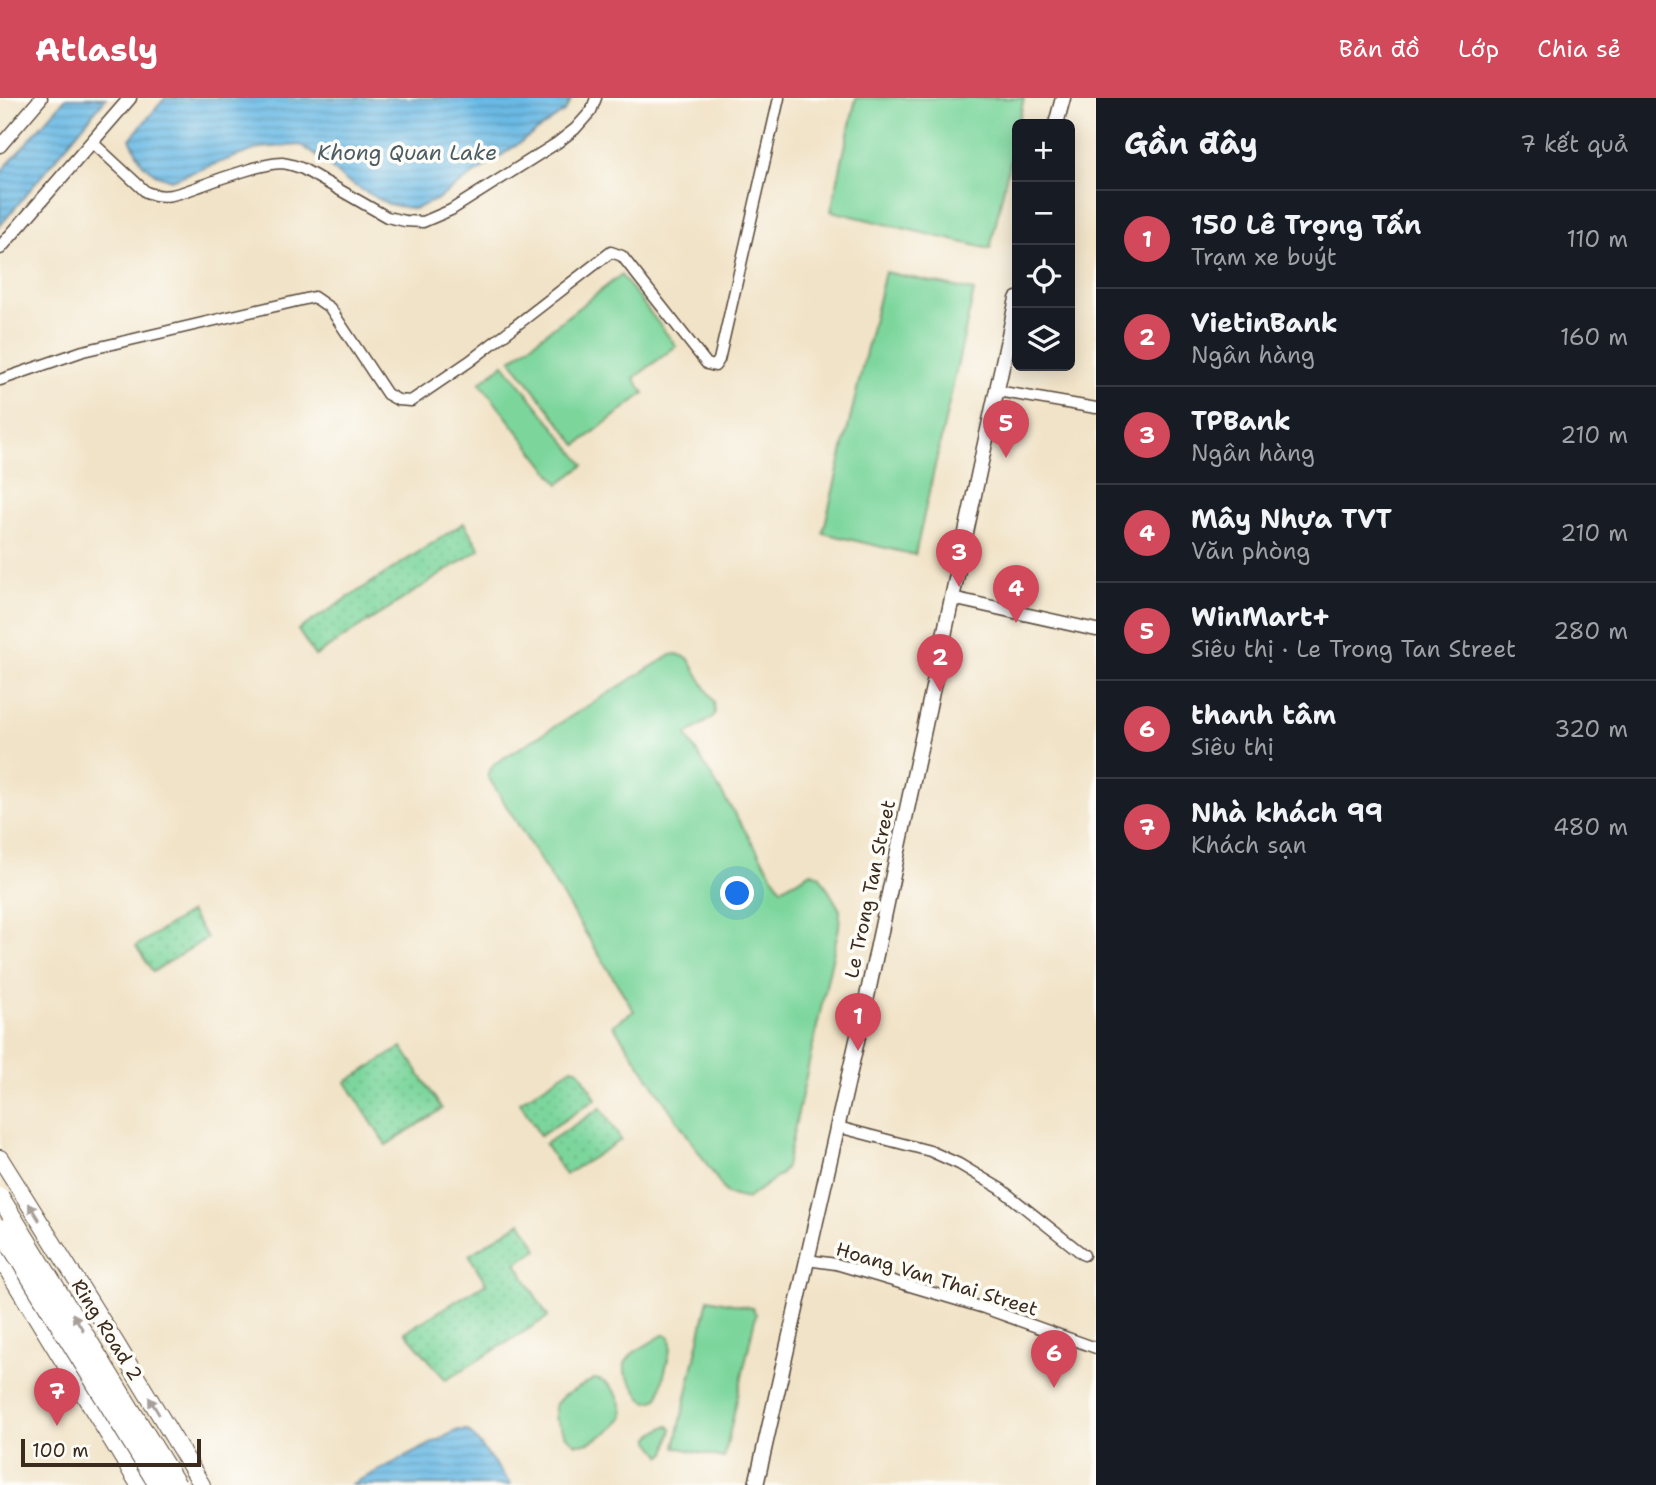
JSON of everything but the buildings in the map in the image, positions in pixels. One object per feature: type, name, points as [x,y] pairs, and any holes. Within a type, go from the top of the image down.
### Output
[{"type":"highway","name":"Ring Road 2","points":[[0,1197],[177,1485]]},
{"type":"highway","name":"Ring Road 2","points":[[0,1228],[158,1485]]},
{"type":"main road","points":[[1057,119],[1063,98]]},
{"type":"main road","name":"Le Trong Tan Street","points":[[756,1485],[838,1127],[1015,308]]},
{"type":"main road","points":[[0,1158],[117,1343],[202,1485]]},
{"type":"main road","points":[[0,1258],[139,1485]]},
{"type":"main road","points":[[69,1373],[117,1343]]},
{"type":"street","points":[[0,146],[41,98]]},
{"type":"street","points":[[0,248],[130,98]]},
{"type":"street","points":[[92,142],[146,192],[153,195],[166,197],[239,173],[279,163],[292,164],[387,216],[423,222],[451,210],[557,143],[575,129],[591,111],[596,98]]},
{"type":"street","points":[[0,380],[83,351],[314,298],[330,308],[387,394],[398,401],[411,401],[470,361],[611,252],[622,256],[707,364],[715,366],[719,359],[779,98]]},
{"type":"street","points":[[997,391],[1096,408]]},
{"type":"street","points":[[952,598],[1096,631]]},
{"type":"street","points":[[838,1127],[930,1151],[959,1164],[1000,1189],[1084,1255]]},
{"type":"street","name":"Hoang Van Thai Street","points":[[807,1260],[836,1264],[984,1308],[1096,1348]]},
{"type":"green space","points":[[856,98],[1024,98],[1019,119],[1012,119],[1012,151],[990,249],[831,211]]},
{"type":"green space","points":[[885,272],[974,291],[915,555],[823,533]]},
{"type":"green space","points":[[621,275],[676,346],[634,378],[644,393],[577,445],[511,360]]},
{"type":"green space","points":[[504,364],[584,465],[559,484],[480,383]]},
{"type":"green space","points":[[464,523],[480,549],[315,656],[298,630]]},
{"type":"green space","points":[[677,654],[688,658],[714,702],[713,717],[686,735],[781,889],[812,872],[820,876],[840,910],[839,927],[786,1167],[781,1174],[747,1199],[727,1194],[613,1025],[634,1011],[487,775],[494,764],[646,670]]},
{"type":"green space","points":[[190,912],[207,938],[153,972],[136,946]]},
{"type":"green space","points":[[402,1047],[442,1109],[386,1145],[346,1082]]},
{"type":"green space","points":[[572,1068],[579,1070],[596,1099],[540,1136],[520,1102]]},
{"type":"green space","points":[[601,1108],[621,1140],[565,1175],[545,1144]]},
{"type":"green space","points":[[521,1222],[538,1249],[516,1263],[548,1317],[446,1380],[405,1332],[486,1283],[469,1255]]},
{"type":"green space","points":[[708,1299],[752,1308],[756,1314],[724,1458],[675,1447]]},
{"type":"green space","points":[[663,1335],[670,1337],[671,1346],[659,1396],[648,1402],[642,1399],[625,1373],[625,1363],[633,1353]]},
{"type":"green space","points":[[594,1379],[606,1383],[614,1391],[623,1415],[615,1426],[603,1435],[589,1442],[576,1444],[566,1436],[555,1418],[555,1405],[563,1396]]},
{"type":"green space","points":[[668,1425],[672,1429],[666,1453],[662,1456],[650,1441],[650,1437]]},
{"type":"water","points":[[66,98],[106,98],[0,226],[0,173]]},
{"type":"water","name":"Khong Quan Lake","points":[[165,98],[572,98],[565,111],[534,133],[436,200],[414,209],[388,204],[346,181],[301,145],[260,148],[171,180],[155,174],[142,163],[130,139]]},
{"type":"water","points":[[458,1430],[467,1430],[473,1436],[511,1485],[350,1485]]},
{"type":"place","name":"WinMart+","points":[[1006,458]]},
{"type":"place","name":"TPBank","points":[[959,587]]},
{"type":"place","name":"Mây Nhựa TVT","points":[[1016,623]]},
{"type":"place","name":"VietinBank","points":[[940,692]]},
{"type":"place","name":"150 Lê Trọng Tấn","points":[[858,1051]]},
{"type":"place","name":"thanh tâm","points":[[1054,1388]]},
{"type":"place","name":"Nhà khách 99","points":[[57,1426]]}]
